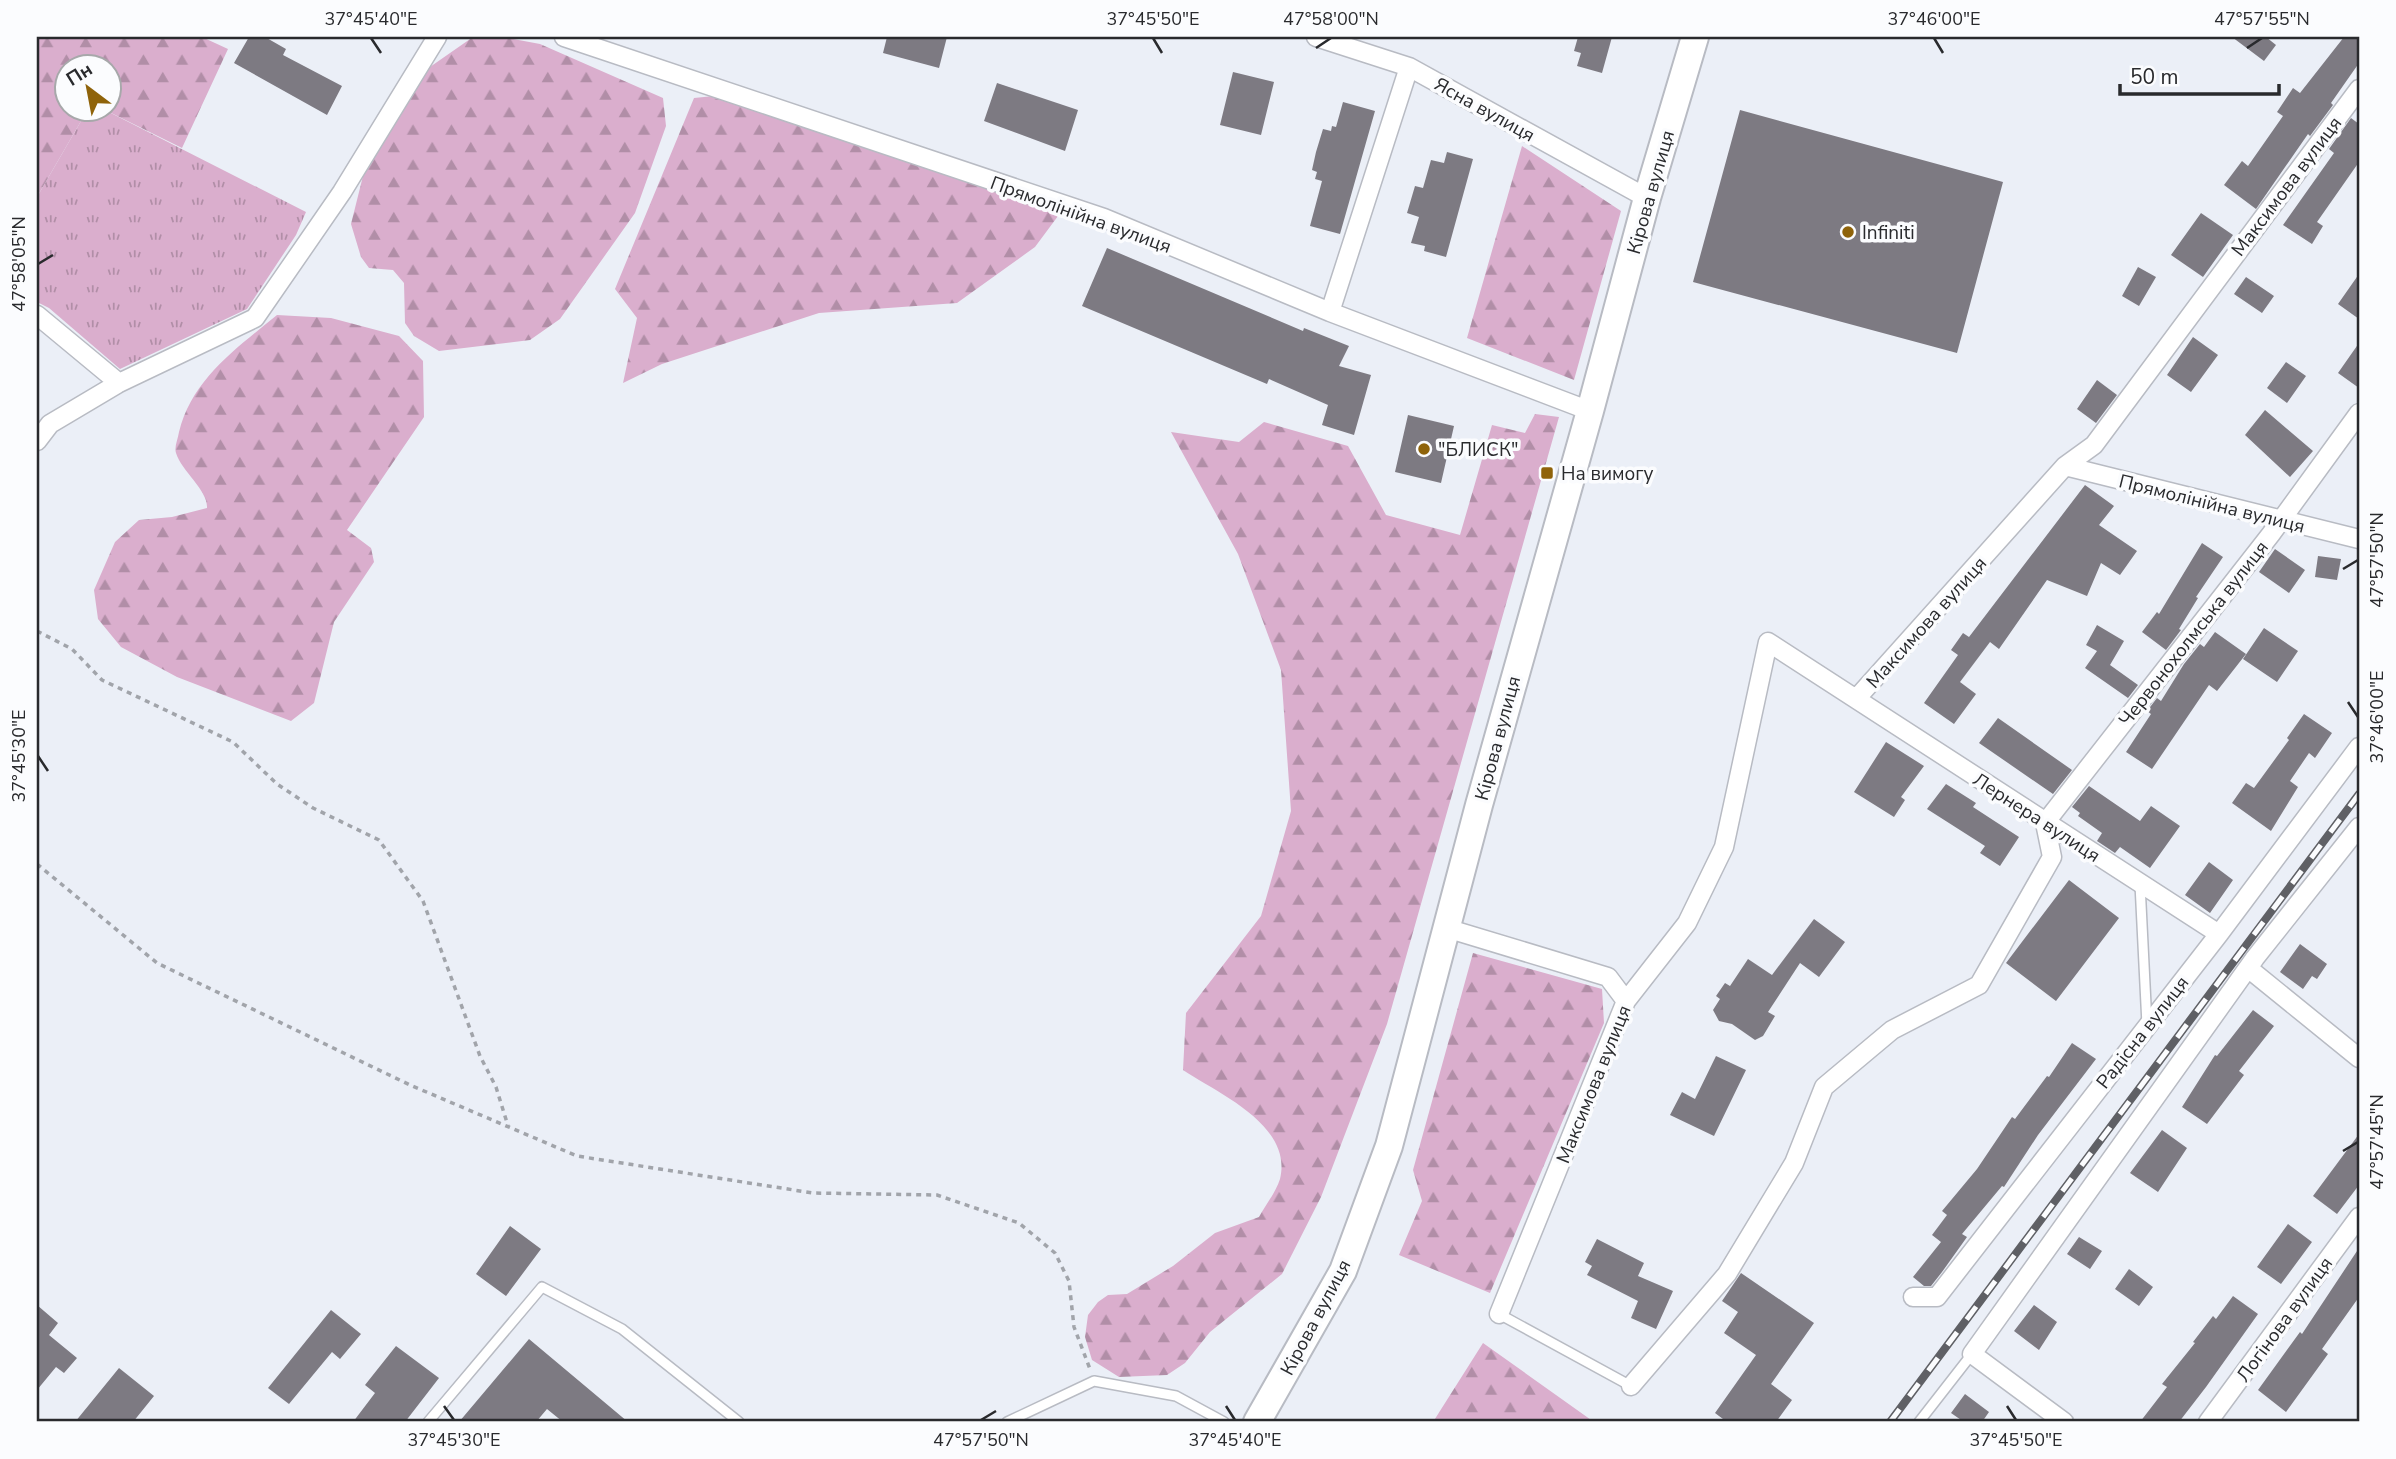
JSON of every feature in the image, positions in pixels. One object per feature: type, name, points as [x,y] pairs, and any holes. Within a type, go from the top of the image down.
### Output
[{"type":"main road","name":"Кірова вулиця","points":[[1257,1422],[1343,1271],[1389,1146],[1568,482],[1695,37]]},
{"type":"street","points":[[37,441],[50,424],[119,383],[255,318],[342,192],[437,37]]},
{"type":"street","name":"Прямолінійна вулиця","points":[[564,37],[1104,218],[1330,312],[1590,411]]},
{"type":"street","name":"Ясна вулиця","points":[[1316,37],[1409,67],[1647,198]]},
{"type":"street","points":[[1330,312],[1409,67]]},
{"type":"street","name":"Максимова вулиця","points":[[1499,1314],[1626,1001],[1687,923],[1724,847],[1768,642],[1856,699],[2065,466],[2094,445],[2359,89]]},
{"type":"street","points":[[37,315],[119,383]]},
{"type":"street","name":"Червонохолмська вулиця","points":[[2045,823],[2281,520],[2359,413]]},
{"type":"street","name":"Прямолінійна вулиця","points":[[2065,466],[2359,539]]},
{"type":"street","name":"Лернера вулиця","points":[[1856,699],[2219,934]]},
{"type":"street","name":"Радісна вулиця","points":[[1913,1297],[1937,1297],[2219,934],[2359,747]]},
{"type":"street","points":[[1630,1386],[1727,1274],[1794,1163],[1824,1087],[1892,1030],[1979,985],[2053,857],[2045,823]]},
{"type":"street","points":[[2064,1422],[1972,1354],[2252,963],[2359,827]]},
{"type":"street","points":[[1446,928],[1608,976],[1626,1001]]},
{"type":"street","points":[[2252,963],[2359,1058]]},
{"type":"street","name":"Логінова вулиця","points":[[2208,1422],[2359,1217]]},
{"type":"lane","points":[[2140,884],[2147,1026]]},
{"type":"lane","points":[[428,1422],[542,1287],[622,1329],[738,1422]]},
{"type":"lane","points":[[1499,1314],[1630,1386]]},
{"type":"lane","points":[[1919,1422],[1972,1354]]},
{"type":"lane","points":[[1007,1422],[1094,1381],[1175,1396],[1224,1422]]},
{"type":"path","points":[[37,631],[72,649],[102,680],[233,742],[277,784],[313,808],[379,840],[423,901],[480,1056],[496,1087],[508,1126]]},
{"type":"path","points":[[37,864],[158,963],[410,1085],[577,1156],[813,1193],[937,1195],[1019,1223],[1055,1253],[1069,1281],[1074,1327],[1094,1381]]},
{"type":"green space","points":[[37,37],[202,37],[228,49],[182,148],[122,118],[122,52],[52,52],[52,122],[80,122],[37,197]]},
{"type":"green space","points":[[473,37],[502,37],[540,44],[663,98],[666,126],[635,213],[560,319],[530,340],[439,351],[414,336],[405,323],[404,283],[393,270],[369,268],[361,257],[351,224],[364,172],[417,76]]},
{"type":"green space","points":[[714,96],[1061,212],[1035,247],[957,303],[819,313],[662,364],[623,383],[637,318],[615,289],[694,98]]},
{"type":"green space","points":[[122,119],[306,212],[296,235],[247,309],[120,369],[49,308],[37,302],[37,197],[80,122],[122,122]]},
{"type":"green space","points":[[1522,146],[1621,211],[1574,380],[1467,338]]},
{"type":"green space","points":[[277,315],[331,318],[399,336],[423,361],[424,417],[347,530],[371,548],[374,562],[334,622],[314,703],[291,721],[177,677],[121,647],[98,619],[94,590],[115,542],[139,520],[172,517],[207,508],[203,494],[176,453],[176,443],[185,413],[205,380],[218,366]]},
{"type":"green space","points":[[1535,414],[1559,417],[1387,1024],[1321,1197],[1282,1274],[1210,1332],[1185,1363],[1167,1375],[1119,1377],[1092,1360],[1085,1337],[1088,1315],[1098,1302],[1108,1295],[1127,1294],[1173,1266],[1215,1233],[1259,1217],[1280,1179],[1281,1160],[1265,1127],[1233,1101],[1183,1070],[1186,1013],[1261,916],[1291,811],[1281,670],[1238,554],[1171,432],[1239,442],[1264,422],[1348,446],[1386,515],[1460,535],[1492,425],[1525,433]]},
{"type":"green space","points":[[1473,953],[1602,989],[1604,1023],[1490,1293],[1399,1255],[1422,1201],[1413,1170]]},
{"type":"green space","points":[[1483,1343],[1594,1422],[1433,1422]]},
{"type":"building","points":[[249,37],[265,37],[286,49],[283,55],[342,86],[327,115],[234,63]]},
{"type":"building","points":[[887,37],[947,37],[939,68],[883,53]]},
{"type":"building","points":[[1578,37],[1612,37],[1602,73],[1577,66],[1581,53],[1574,51]]},
{"type":"building","points":[[2232,37],[2266,37],[2276,45],[2264,61]]},
{"type":"building","points":[[2344,37],[2359,37],[2359,63],[2331,103],[2333,105],[2310,136],[2308,134],[2256,209],[2224,185],[2242,161],[2248,166],[2283,116],[2277,112],[2293,88],[2300,93]]},
{"type":"building","points":[[1233,72],[1274,82],[1261,135],[1220,125]]},
{"type":"building","points":[[997,83],[1078,110],[1065,151],[984,121]]},
{"type":"building","points":[[1343,102],[1375,111],[1340,234],[1310,226],[1322,181],[1315,179],[1317,172],[1312,170],[1316,152],[1323,129],[1331,131],[1332,126],[1336,127]]},
{"type":"building","name":"Infiniti","points":[[1740,110],[2003,182],[1957,353],[1693,282]]},
{"type":"building","points":[[2351,118],[2359,124],[2359,162],[2317,222],[2323,226],[2312,244],[2283,225],[2334,153],[2329,149]]},
{"type":"building","points":[[1447,152],[1473,159],[1446,257],[1424,251],[1425,246],[1411,243],[1419,217],[1407,213],[1415,186],[1423,188],[1431,160],[1444,163]]},
{"type":"building","points":[[2201,213],[2233,235],[2203,277],[2171,255]]},
{"type":"building","points":[[1107,248],[1303,331],[1304,328],[1349,346],[1339,366],[1371,375],[1354,435],[1322,425],[1328,405],[1269,379],[1267,384],[1082,306]]},
{"type":"building","points":[[2138,267],[2156,277],[2139,306],[2122,296]]},
{"type":"building","points":[[2359,274],[2359,319],[2338,304]]},
{"type":"building","points":[[2246,277],[2274,296],[2262,313],[2234,294]]},
{"type":"building","points":[[2193,337],[2218,355],[2191,392],[2167,375]]},
{"type":"building","points":[[2359,343],[2359,388],[2338,373]]},
{"type":"building","points":[[2286,362],[2306,376],[2287,403],[2267,388]]},
{"type":"building","points":[[2097,380],[2117,395],[2096,423],[2077,409]]},
{"type":"building","points":[[2265,410],[2313,451],[2290,477],[2245,435]]},
{"type":"building","name":"\"БЛИСК\"","points":[[1408,415],[1454,426],[1441,483],[1395,472]]},
{"type":"building","points":[[2085,485],[2114,506],[2099,525],[2137,551],[2120,575],[2101,563],[2087,596],[2047,580],[1999,649],[1990,642],[1960,682],[1976,694],[1954,724],[1924,703],[1958,655],[1951,650],[1963,633],[1969,637]]},
{"type":"building","points":[[2202,543],[2223,557],[2196,597],[2198,598],[2179,629],[2181,630],[2166,650],[2142,632],[2157,612],[2159,614]]},
{"type":"building","points":[[2275,549],[2305,570],[2289,593],[2259,572]]},
{"type":"building","points":[[2318,556],[2341,559],[2337,580],[2315,577]]},
{"type":"building","points":[[2097,625],[2124,641],[2110,665],[2138,685],[2128,698],[2085,668],[2097,651],[2086,645]]},
{"type":"building","points":[[2264,628],[2298,651],[2277,682],[2243,659]]},
{"type":"building","points":[[2215,632],[2246,654],[2217,691],[2209,685],[2152,769],[2126,752],[2151,714],[2147,711],[2157,698],[2161,701],[2184,664],[2200,644],[2204,647]]},
{"type":"building","points":[[2304,714],[2332,733],[2315,758],[2309,753],[2290,781],[2298,787],[2271,831],[2232,803],[2246,783],[2254,788],[2289,740],[2287,738]]},
{"type":"building","points":[[1998,718],[2072,770],[2053,794],[1979,743]]},
{"type":"building","points":[[1886,742],[1924,766],[1901,797],[1905,800],[1894,817],[1854,792]]},
{"type":"building","points":[[1946,784],[1976,803],[1973,807],[2019,837],[2000,866],[1980,853],[1985,846],[1927,809]]},
{"type":"building","points":[[2089,786],[2140,821],[2151,806],[2180,826],[2150,868],[2120,847],[2115,853],[2097,841],[2102,833],[2078,816],[2080,813],[2072,807]]},
{"type":"building","points":[[2209,862],[2233,880],[2210,913],[2185,895]]},
{"type":"building","points":[[2069,880],[2119,918],[2056,1001],[2006,963]]},
{"type":"building","points":[[1814,919],[1845,942],[1819,977],[1800,963],[1768,1012],[1775,1016],[1763,1036],[1755,1040],[1732,1024],[1719,1021],[1713,1010],[1720,999],[1716,996],[1725,983],[1730,986],[1748,959],[1772,975]]},
{"type":"building","points":[[2300,944],[2327,964],[2317,979],[2312,976],[2303,989],[2280,972]]},
{"type":"building","points":[[2253,1010],[2274,1026],[2239,1071],[2244,1075],[2207,1124],[2182,1107],[2215,1055],[2217,1056]]},
{"type":"building","points":[[2072,1043],[2096,1059],[2038,1135],[2004,1187],[2002,1186],[1962,1234],[1967,1237],[1942,1272],[1931,1286],[1924,1286],[1913,1277],[1941,1242],[1932,1235],[1947,1215],[1942,1211],[1977,1169],[2012,1117],[2015,1119],[2047,1076],[2049,1077]]},
{"type":"building","points":[[1716,1056],[1746,1070],[1714,1136],[1670,1115],[1682,1092],[1695,1099]]},
{"type":"building","points":[[2162,1130],[2187,1148],[2158,1192],[2130,1173]]},
{"type":"building","points":[[2359,1134],[2359,1185],[2337,1214],[2313,1196]]},
{"type":"building","points":[[2288,1224],[2312,1242],[2281,1284],[2257,1267]]},
{"type":"building","points":[[510,1226],[541,1249],[506,1296],[476,1274]]},
{"type":"building","points":[[2079,1237],[2102,1251],[2090,1269],[2067,1254]]},
{"type":"building","points":[[1597,1239],[1644,1263],[1638,1276],[1673,1291],[1656,1329],[1631,1318],[1638,1301],[1587,1275],[1592,1266],[1585,1262]]},
{"type":"building","points":[[2359,1248],[2359,1297],[2322,1349],[2328,1354],[2286,1412],[2258,1390],[2300,1332],[2302,1334]]},
{"type":"building","points":[[2129,1269],[2153,1287],[2139,1306],[2115,1289]]},
{"type":"building","points":[[1741,1273],[1814,1323],[1771,1384],[1792,1400],[1776,1422],[1727,1422],[1715,1413],[1756,1355],[1724,1333],[1738,1312],[1722,1301]]},
{"type":"building","points":[[2233,1296],[2258,1314],[2206,1387],[2179,1422],[2140,1422],[2167,1387],[2162,1384],[2195,1343],[2193,1342],[2213,1316],[2216,1319]]},
{"type":"building","points":[[37,1305],[58,1323],[49,1335],[77,1358],[64,1373],[56,1367],[37,1390]]},
{"type":"building","points":[[2034,1305],[2057,1322],[2039,1350],[2014,1331]]},
{"type":"building","points":[[331,1310],[361,1334],[340,1359],[332,1352],[289,1404],[268,1388]]},
{"type":"building","points":[[529,1339],[628,1422],[563,1422],[547,1409],[536,1422],[459,1422]]},
{"type":"building","points":[[396,1346],[439,1378],[405,1422],[353,1422],[375,1393],[365,1385]]},
{"type":"building","points":[[119,1368],[154,1396],[133,1422],[75,1422]]},
{"type":"building","points":[[1965,1394],[1989,1412],[1982,1422],[1964,1422],[1951,1413]]},
{"type":"railway","points":[[1890,1422],[2359,794]]},
{"type":"place","name":"Infiniti","points":[[1848,232]]},
{"type":"place","name":"\"БЛИСК\"","points":[[1424,449]]},
{"type":"place","name":"На вимогу","points":[[1547,473]]}]
